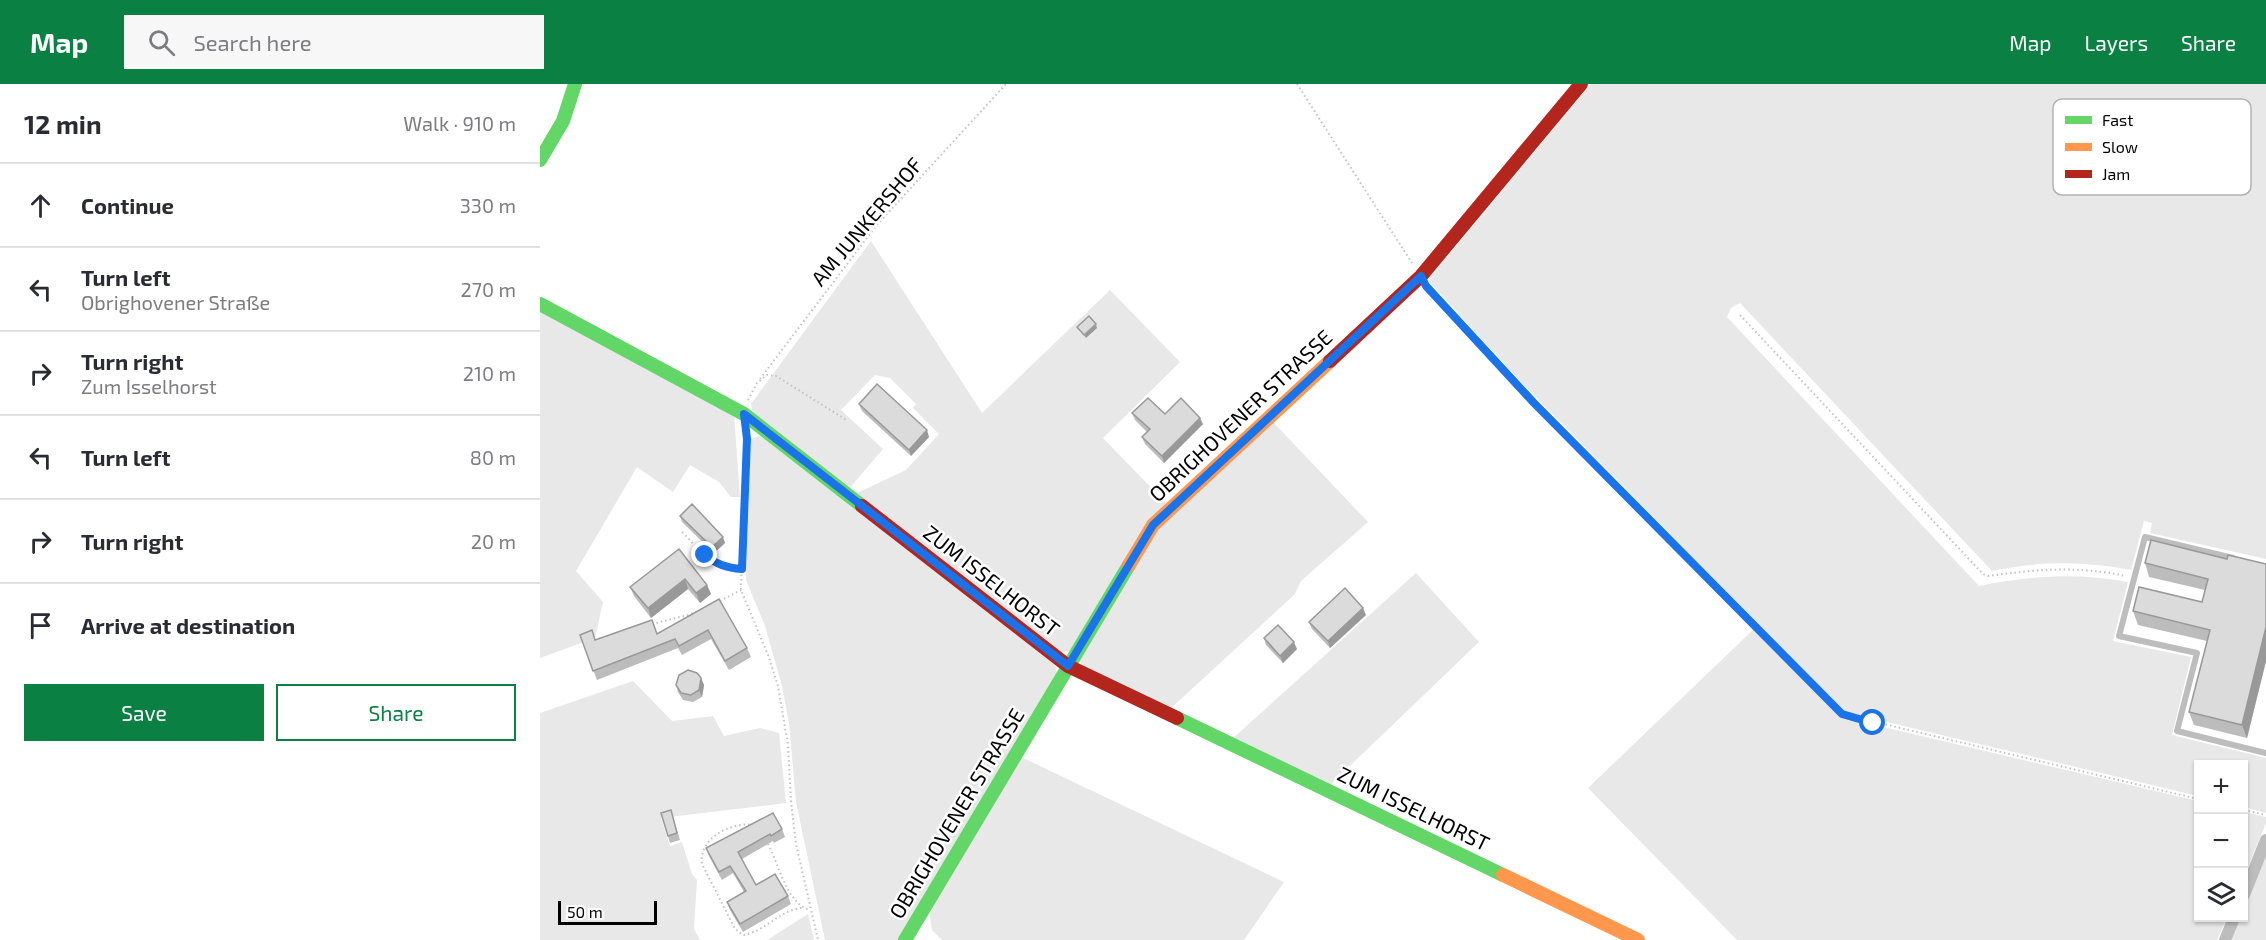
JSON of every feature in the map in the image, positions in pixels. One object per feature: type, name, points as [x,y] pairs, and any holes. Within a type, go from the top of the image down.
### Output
[{"type":"street","points":[[540,159],[563,121],[576,84]]},
{"type":"street","name":"OBRIGHOVENER STRASSE","points":[[905,940],[1153,525],[1421,276],[1581,84]]},
{"type":"street","name":"ZUM ISSELHORST","points":[[540,304],[744,414],[1068,666],[1638,940]]},
{"type":"street","points":[[2248,885],[2266,840]]},
{"type":"street","points":[[2225,940],[2232,922]]},
{"type":"lane","points":[[2244,561],[2145,537],[2119,636],[2197,653],[2177,731],[2266,753]]},
{"type":"path","name":"AM JUNKERSHOF","points":[[744,414],[749,396],[757,383],[876,226],[1006,84]]},
{"type":"path","points":[[1297,84],[1426,286],[1534,403],[1842,714],[2194,798]]},
{"type":"path","points":[[1740,315],[1983,574],[1989,576],[2059,568],[2100,571],[2134,578]]},
{"type":"path","points":[[757,383],[767,375],[776,376],[848,421]]},
{"type":"path","points":[[744,414],[747,439],[741,590],[768,655],[778,686],[788,745],[796,844],[818,940]]},
{"type":"path","points":[[682,532],[714,562],[728,568],[742,569]]},
{"type":"path","points":[[715,604],[741,590]]},
{"type":"path","points":[[646,626],[706,608]]},
{"type":"path","points":[[2248,811],[2266,815]]},
{"type":"path","points":[[759,829],[752,824],[726,830],[711,838],[703,848],[701,855],[702,864],[735,929],[743,935],[749,934],[794,908],[810,910]]},
{"type":"path","points":[[767,843],[776,858],[786,887],[802,908]]},
{"type":"shaded area","points":[[1591,84],[2266,84],[2266,559],[2150,533],[2152,523],[2144,521],[2131,570],[2062,563],[2027,565],[1992,571],[1740,303],[1731,308],[1727,317],[1979,586],[2017,580],[2072,576],[2128,582],[2113,641],[2191,657],[2172,735],[2266,758],[2266,813],[2248,808],[2248,760],[2194,760],[2194,795],[1845,712],[1518,379],[1428,280]]},
{"type":"shaded area","points":[[871,241],[982,413],[1110,290],[1180,362],[1103,438],[1167,504],[1070,651],[1061,653],[855,494],[906,470],[939,434],[913,408],[916,404],[890,378],[875,375],[841,410],[883,449],[849,489],[753,415],[751,404]]},
{"type":"shaded area","points":[[540,309],[734,414],[740,497],[731,497],[719,482],[690,465],[673,492],[637,467],[576,571],[603,602],[595,638],[540,658]]},
{"type":"shaded area","points":[[1273,422],[1368,522],[1301,581],[1295,594],[1169,710],[1083,670],[1080,660],[1157,530]]},
{"type":"shaded area","points":[[761,435],[1055,663],[1057,674],[898,940],[825,940],[796,802],[789,723],[782,686],[765,626],[746,580],[751,439]]},
{"type":"shaded area","points":[[1416,573],[1479,642],[1330,785],[1232,739]]},
{"type":"shaded area","points":[[1755,628],[1841,717],[2194,800],[2194,922],[2225,922],[2217,940],[1737,940],[1588,788]]},
{"type":"shaded area","points":[[633,681],[672,721],[713,716],[724,736],[760,728],[779,733],[786,803],[661,818],[670,846],[682,842],[692,874],[697,880],[694,929],[700,940],[540,940],[540,713]]},
{"type":"shaded area","points":[[1021,757],[1284,882],[1244,940],[942,940],[932,930],[929,911]]},
{"type":"shaded area","points":[[2248,813],[2266,817],[2266,823],[2248,867]]},
{"type":"shaded area","points":[[2266,856],[2266,940],[2231,940],[2238,922],[2248,922],[2248,900]]},
{"type":"shaded area","points":[[808,914],[814,940],[767,940]]},
{"type":"building","points":[[1089,316],[1096,324],[1084,335],[1077,327]]},
{"type":"building","points":[[877,384],[927,430],[909,450],[859,404]]},
{"type":"building","points":[[1148,398],[1165,414],[1181,398],[1200,418],[1162,456],[1142,437],[1150,429],[1132,413]]},
{"type":"building","points":[[692,504],[723,537],[712,547],[680,516]]},
{"type":"building","points":[[2151,540],[2227,559],[2228,555],[2266,564],[2266,627],[2242,725],[2189,712],[2210,630],[2133,611],[2139,587],[2202,602],[2208,579],[2145,563]]},
{"type":"building","points":[[679,549],[707,585],[696,593],[685,579],[648,608],[630,587]]},
{"type":"building","points":[[1345,588],[1363,608],[1328,641],[1309,622]]},
{"type":"building","points":[[719,599],[747,648],[725,661],[708,630],[679,646],[675,639],[593,671],[580,635],[592,630],[595,640],[652,620],[657,634]]},
{"type":"building","points":[[1278,625],[1294,642],[1280,656],[1264,638]]},
{"type":"building","points":[[688,670],[697,673],[701,678],[699,690],[691,695],[681,693],[676,685],[679,675]]},
{"type":"building","points":[[671,810],[677,833],[668,836],[661,813]]},
{"type":"building","points":[[773,813],[782,829],[738,852],[756,885],[775,874],[788,896],[740,924],[727,902],[746,891],[730,866],[719,872],[706,848]]},
{"type":"traffic: fast","points":[[540,160],[563,121],[575,84]]},
{"type":"traffic: fast","points":[[540,304],[744,414],[862,506]]},
{"type":"traffic: fast","points":[[905,940],[1129,565]]},
{"type":"traffic: fast","points":[[1177,718],[1503,875]]},
{"type":"traffic: slow","points":[[1129,565],[1153,525],[1330,361]]},
{"type":"traffic: slow","points":[[1503,875],[1638,940]]},
{"type":"traffic: jam","points":[[1330,361],[1421,276],[1581,84]]},
{"type":"traffic: jam","points":[[862,506],[1068,666],[1177,718]]},
{"type":"route","points":[[705,555],[728,568],[742,569],[747,439],[744,414],[1068,666],[1153,525],[1421,276],[1426,286],[1534,403],[1842,714],[1873,723]]}]
